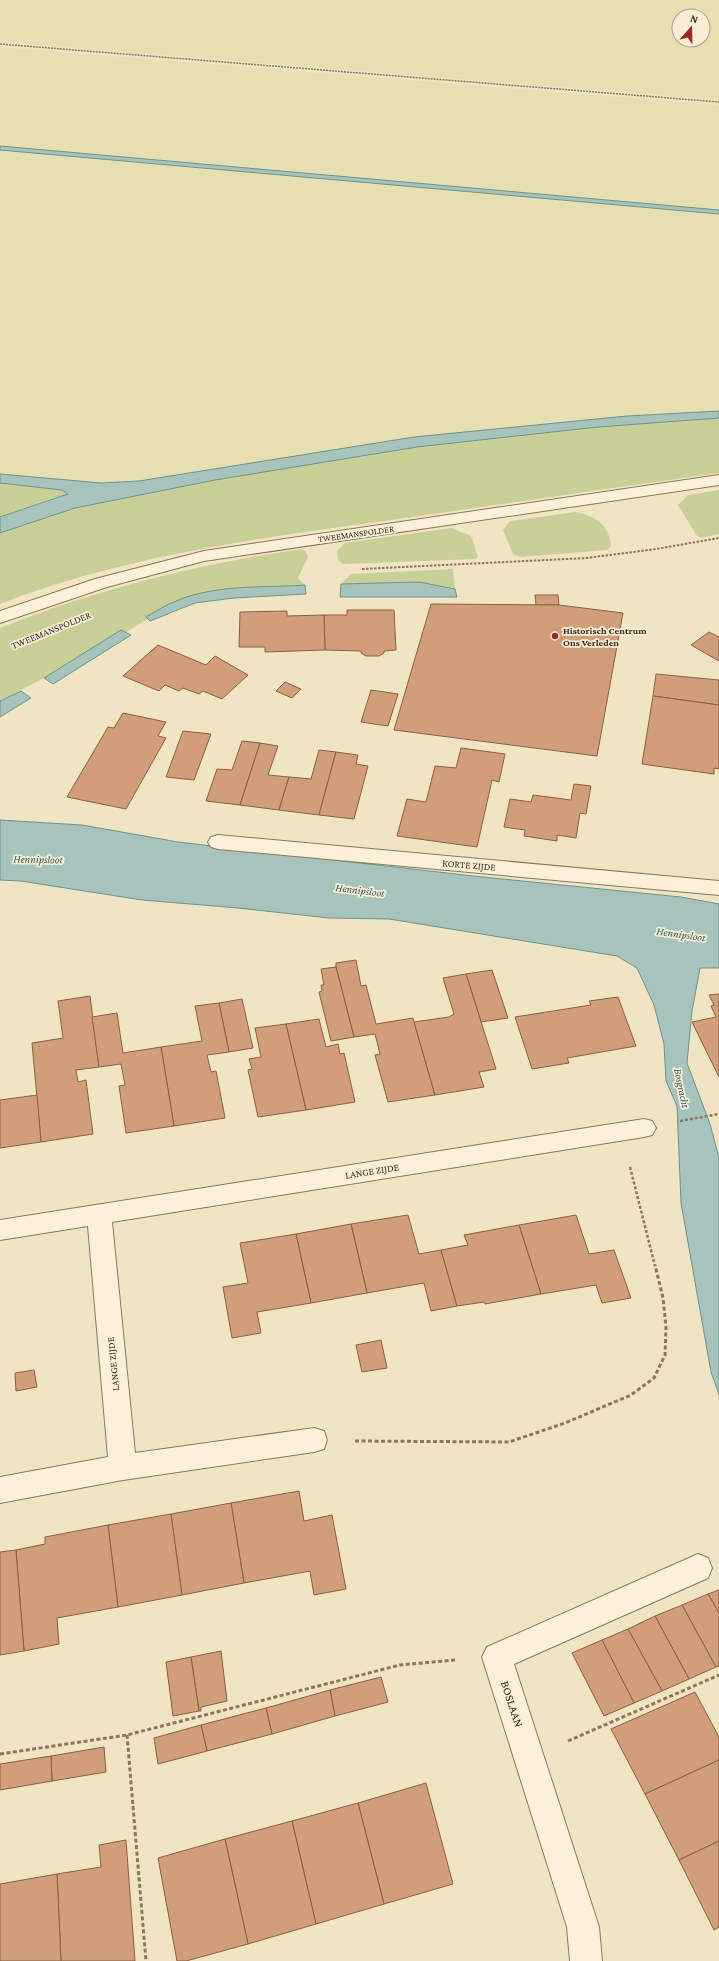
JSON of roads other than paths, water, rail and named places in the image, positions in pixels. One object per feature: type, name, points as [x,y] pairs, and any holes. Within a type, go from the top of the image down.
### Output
[{"type":"street","name":"TWEEMANSPOLDER","points":[[0,617],[30,605],[150,569],[204,556],[719,480]]},
{"type":"street","name":"KORTE ZIJDE","points":[[218,842],[719,888]]},
{"type":"street","name":"LANGE ZIJDE","points":[[0,1230],[644,1128]]},
{"type":"street","name":"LANGE ZIJDE","points":[[99,1214],[123,1467]]},
{"type":"street","points":[[0,1490],[123,1467],[314,1440]]},
{"type":"street","name":"BOSLAAN","points":[[586,1961],[583,1927],[497,1657],[698,1568]]},
{"type":"water","points":[[0,146],[719,210],[719,214],[0,150]]},
{"type":"water","points":[[719,411],[719,418],[598,427],[417,447],[215,480],[75,508],[0,533],[0,517],[68,494],[62,490],[0,483],[0,474],[101,483],[139,481],[414,437],[627,416]]},
{"type":"water","points":[[419,582],[455,589],[457,597],[340,597],[341,584]]},
{"type":"water","points":[[305,585],[306,594],[234,598],[195,603],[150,621],[146,617],[176,601],[207,592],[223,589]]},
{"type":"water","points":[[121,630],[131,635],[53,684],[44,678]]},
{"type":"water","points":[[21,691],[31,698],[0,717],[0,701]]},
{"type":"water","points":[[0,820],[82,825],[178,842],[473,876],[681,897],[719,904],[719,968],[700,968],[692,1011],[687,1063],[710,1124],[719,1158],[719,1395],[711,1372],[681,1203],[677,1106],[666,1081],[664,1044],[654,1005],[637,968],[617,956],[389,919],[329,918],[238,908],[142,900],[21,881],[0,880]]},
{"type":"place","name":"Historisch Centrum Ons Verleden","points":[[555,636]]},
{"type":"water label","name":"Hennipsloot","points":[[38,859]]},
{"type":"water label","name":"Hennipsloot","points":[[360,890]]},
{"type":"water label","name":"Hennipsloot","points":[[681,934]]},
{"type":"water label","name":"Bosgracht","points":[[682,1088]]}]
